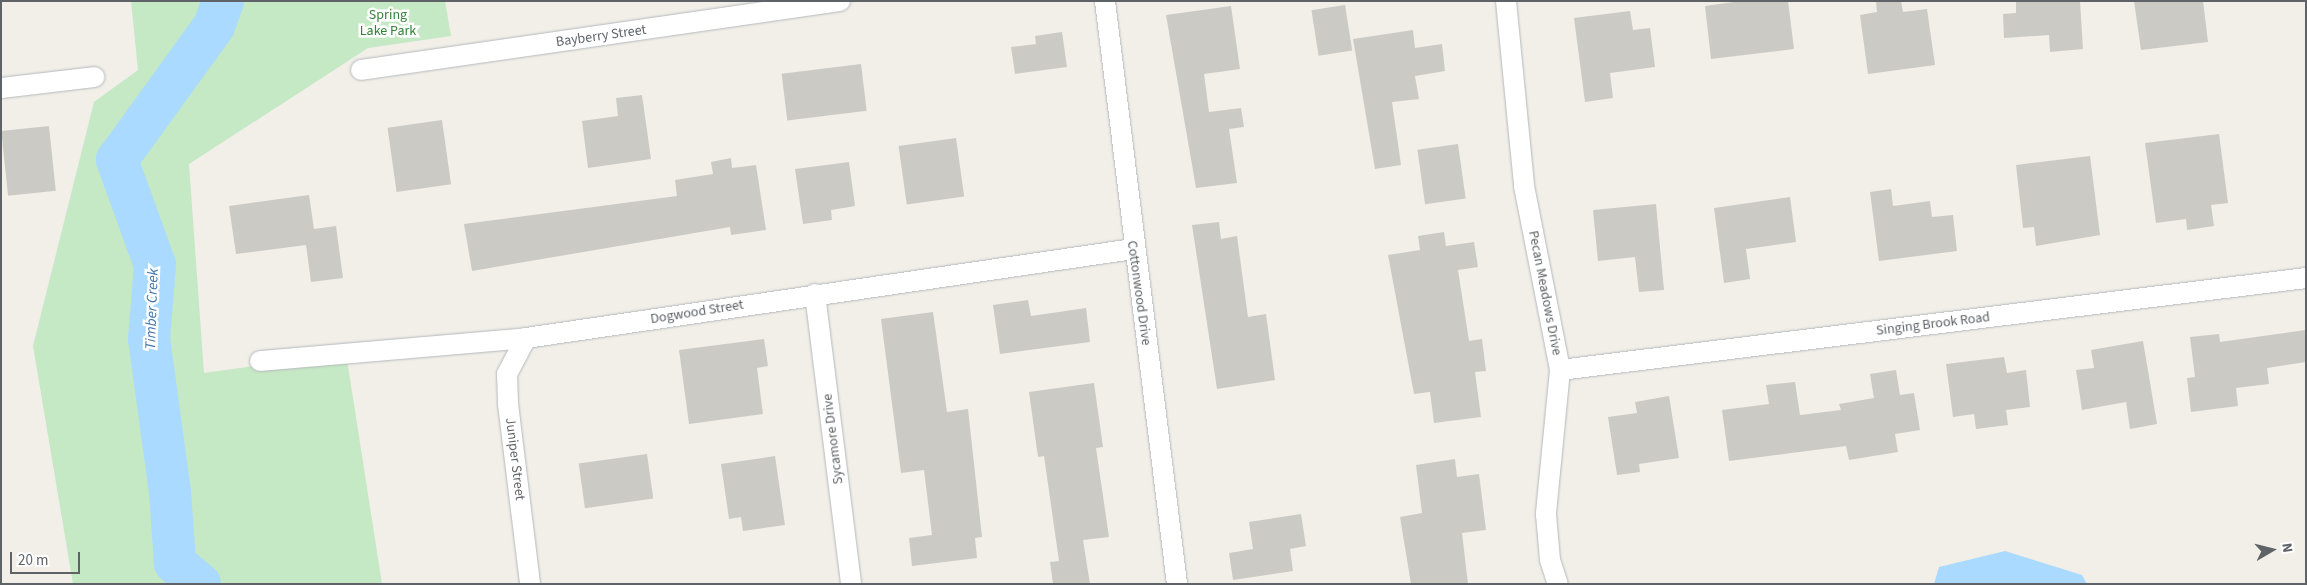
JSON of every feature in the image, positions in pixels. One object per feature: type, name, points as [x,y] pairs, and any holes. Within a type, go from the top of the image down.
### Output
[{"type":"street","name":"Bayberry Street","points":[[361,70],[840,1]]},
{"type":"street","name":"Cottonwood Drive","points":[[1105,1],[1133,249],[1177,584]]},
{"type":"street","name":"Pecan Meadows Drive","points":[[1506,1],[1524,186],[1560,370],[1546,514],[1550,560],[1558,584]]},
{"type":"street","points":[[1,88],[94,77]]},
{"type":"street","name":"Dogwood Street","points":[[260,361],[526,338],[815,294],[1133,249]]},
{"type":"street","name":"Singing Brook Road","points":[[1560,370],[2306,278]]},
{"type":"street","name":"Sycamore Drive","points":[[815,294],[851,584]]},
{"type":"street","name":"Juniper Street","points":[[526,338],[507,374],[508,404],[530,584]]},
{"type":"green space","name":"Spring Lake Park","points":[[131,1],[445,1],[451,36],[368,48],[189,164],[204,373],[346,353],[382,584],[73,584],[33,346],[94,102],[138,70]]},
{"type":"water","points":[[2005,551],[2082,575],[2087,584],[1934,584],[1939,567]]},
{"type":"building","points":[[1741,1],[1788,1],[1794,49],[1711,59],[1705,6]]},
{"type":"building","points":[[1876,1],[1901,1],[1903,12],[1927,9],[1935,65],[1868,74],[1860,15],[1877,12]]},
{"type":"building","points":[[2016,1],[2080,1],[2083,49],[2050,52],[2049,35],[2004,38],[2003,14],[2016,13]]},
{"type":"building","points":[[2134,1],[2203,1],[2208,42],[2141,50]]},
{"type":"building","points":[[1345,5],[1352,50],[1319,56],[1311,10]]},
{"type":"building","points":[[1231,6],[1240,69],[1204,74],[1209,112],[1241,108],[1244,127],[1229,129],[1237,183],[1196,188],[1166,15]]},
{"type":"building","points":[[1630,11],[1633,30],[1650,28],[1655,67],[1610,73],[1613,98],[1585,102],[1574,18]]},
{"type":"building","points":[[1413,30],[1415,48],[1442,44],[1445,71],[1415,76],[1419,99],[1392,102],[1401,165],[1375,169],[1353,39]]},
{"type":"building","points":[[1062,32],[1067,67],[1015,74],[1011,47],[1036,44],[1035,36]]},
{"type":"building","points":[[861,64],[867,111],[787,120],[782,74]]},
{"type":"building","points":[[642,95],[651,159],[588,168],[582,121],[618,116],[616,98]]},
{"type":"building","points":[[442,120],[451,184],[397,192],[388,128]]},
{"type":"building","points":[[49,126],[56,191],[8,196],[1,131]]},
{"type":"building","points":[[2219,134],[2228,203],[2211,205],[2214,226],[2187,230],[2186,219],[2156,223],[2145,143]]},
{"type":"building","points":[[956,138],[964,196],[907,204],[899,146]]},
{"type":"building","points":[[1458,144],[1466,198],[1425,204],[1417,150]]},
{"type":"building","points":[[2090,156],[2100,235],[2036,246],[2034,227],[2023,228],[2016,165]]},
{"type":"building","points":[[731,158],[732,168],[756,165],[766,230],[731,235],[730,227],[472,271],[464,224],[677,196],[675,180],[713,174],[711,162]]},
{"type":"building","points":[[849,162],[855,206],[831,210],[832,220],[803,224],[795,169]]},
{"type":"building","points":[[1891,189],[1893,206],[1930,201],[1932,217],[1953,215],[1957,251],[1879,261],[1870,192]]},
{"type":"building","points":[[309,195],[314,229],[336,226],[343,278],[311,282],[306,245],[236,254],[229,206]]},
{"type":"building","points":[[1790,197],[1796,242],[1746,249],[1750,279],[1724,283],[1714,208]]},
{"type":"building","points":[[1656,204],[1664,290],[1639,292],[1635,257],[1598,261],[1593,210]]},
{"type":"building","points":[[1219,222],[1221,239],[1237,236],[1248,317],[1266,314],[1275,380],[1217,389],[1192,225]]},
{"type":"building","points":[[1444,232],[1446,246],[1474,242],[1478,267],[1458,270],[1469,341],[1482,339],[1486,371],[1475,372],[1481,417],[1434,423],[1430,392],[1414,394],[1388,255],[1420,250],[1418,236]]},
{"type":"building","points":[[1028,300],[1031,316],[1086,308],[1090,342],[1000,354],[993,305]]},
{"type":"building","points":[[933,312],[947,412],[968,409],[982,537],[975,538],[977,558],[912,566],[909,538],[932,535],[924,470],[901,473],[881,319]]},
{"type":"building","points":[[2306,330],[2306,362],[2267,368],[2269,384],[2236,388],[2238,406],[2191,412],[2187,378],[2195,377],[2190,337],[2219,334],[2220,342]]},
{"type":"building","points":[[764,339],[768,366],[757,368],[763,414],[689,424],[679,350]]},
{"type":"building","points":[[2143,341],[2157,424],[2130,429],[2126,402],[2082,410],[2076,370],[2094,368],[2091,350]]},
{"type":"building","points":[[2004,357],[2007,373],[2026,370],[2030,407],[2006,410],[2008,425],[1976,429],[1974,414],[1953,417],[1946,364]]},
{"type":"building","points":[[1896,370],[1900,395],[1914,393],[1920,430],[1895,434],[1898,452],[1849,460],[1846,446],[1729,461],[1722,410],[1769,404],[1766,385],[1795,382],[1800,415],[1841,410],[1839,404],[1874,398],[1870,374]]},
{"type":"building","points":[[1094,383],[1103,447],[1096,448],[1109,537],[1083,540],[1090,584],[1053,584],[1050,562],[1059,561],[1044,456],[1038,457],[1029,392]]},
{"type":"building","points":[[1669,396],[1679,458],[1639,464],[1640,472],[1617,475],[1608,417],[1637,413],[1635,402]]},
{"type":"building","points":[[647,454],[653,499],[585,508],[579,464]]},
{"type":"building","points":[[775,456],[785,525],[743,531],[741,517],[729,519],[721,464]]},
{"type":"building","points":[[1455,459],[1457,477],[1479,474],[1486,530],[1462,533],[1468,584],[1411,584],[1400,517],[1422,513],[1416,465]]},
{"type":"building","points":[[1301,514],[1306,546],[1290,549],[1293,571],[1233,580],[1229,553],[1253,549],[1249,522]]},
{"type":"waterway","name":"Timber Creek","points":[[200,584],[175,563],[170,492],[149,339],[155,265],[117,160],[214,26],[223,1]]}]
